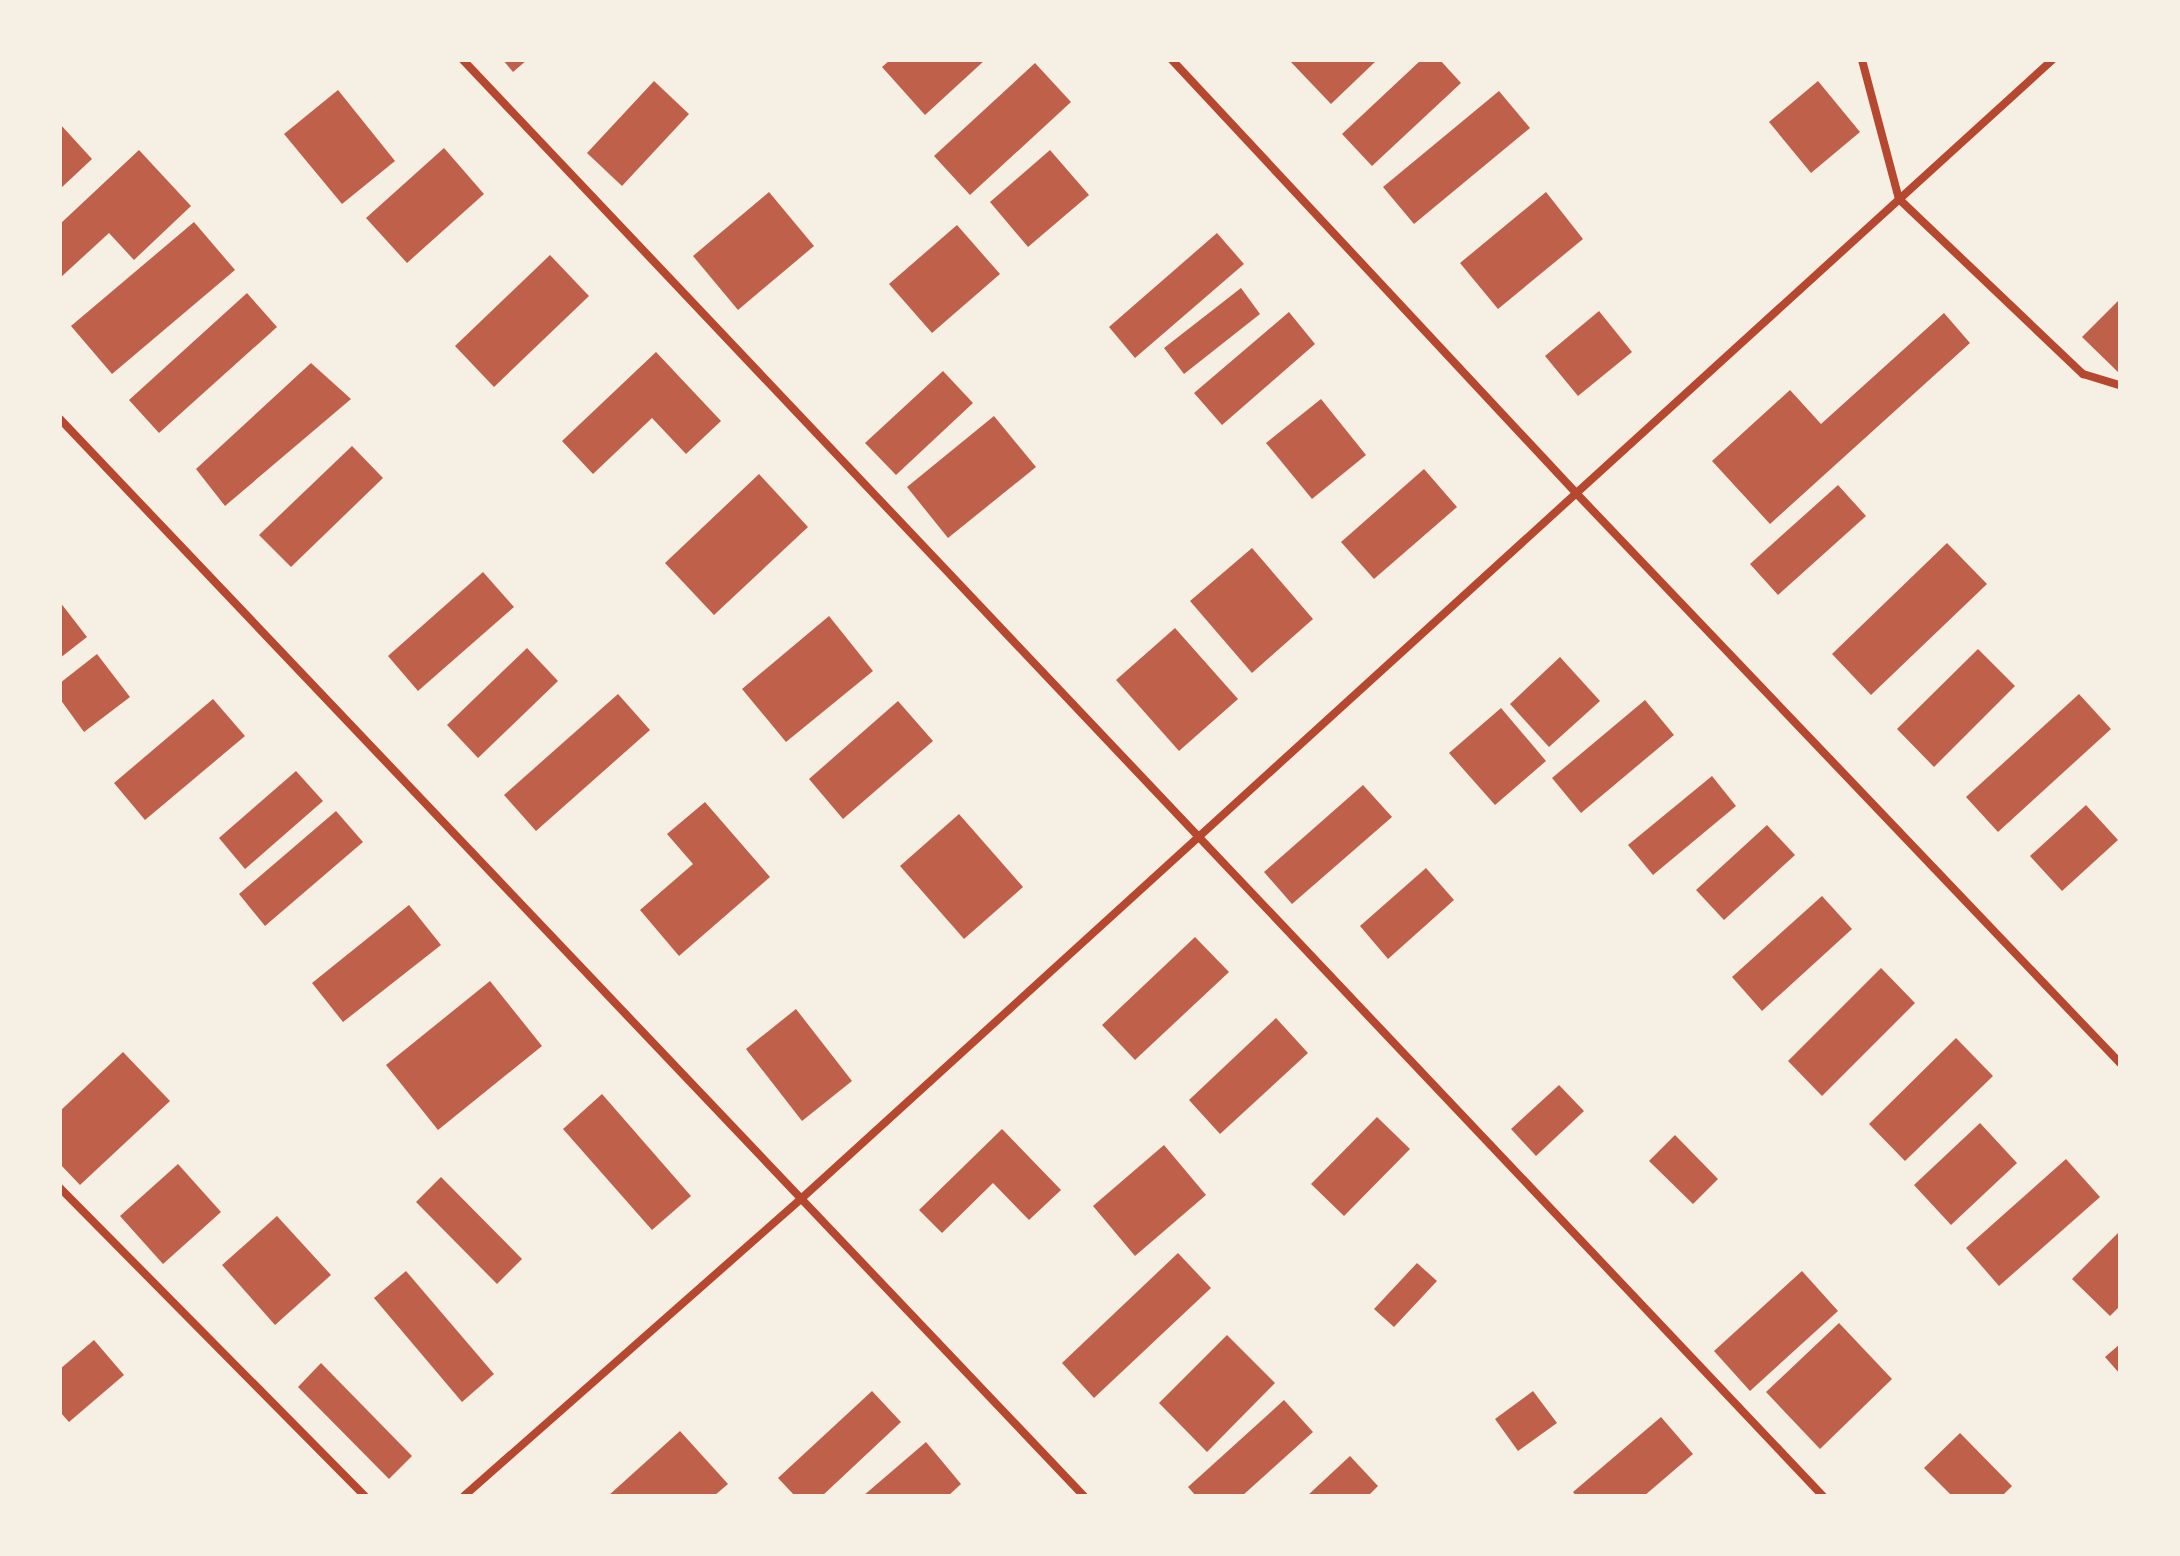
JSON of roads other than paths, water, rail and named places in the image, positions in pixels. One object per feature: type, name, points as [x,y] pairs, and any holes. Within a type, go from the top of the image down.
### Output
[{"type":"street","points":[[463,60],[1823,1496]]},
{"type":"street","points":[[1172,60],[1576,493],[2120,1063]]},
{"type":"street","points":[[1862,60],[1899,199],[2083,374],[2120,385]]},
{"type":"street","points":[[464,1496],[802,1198],[2052,60]]},
{"type":"street","points":[[60,419],[1084,1496]]},
{"type":"street","points":[[60,1188],[365,1496]]}]
